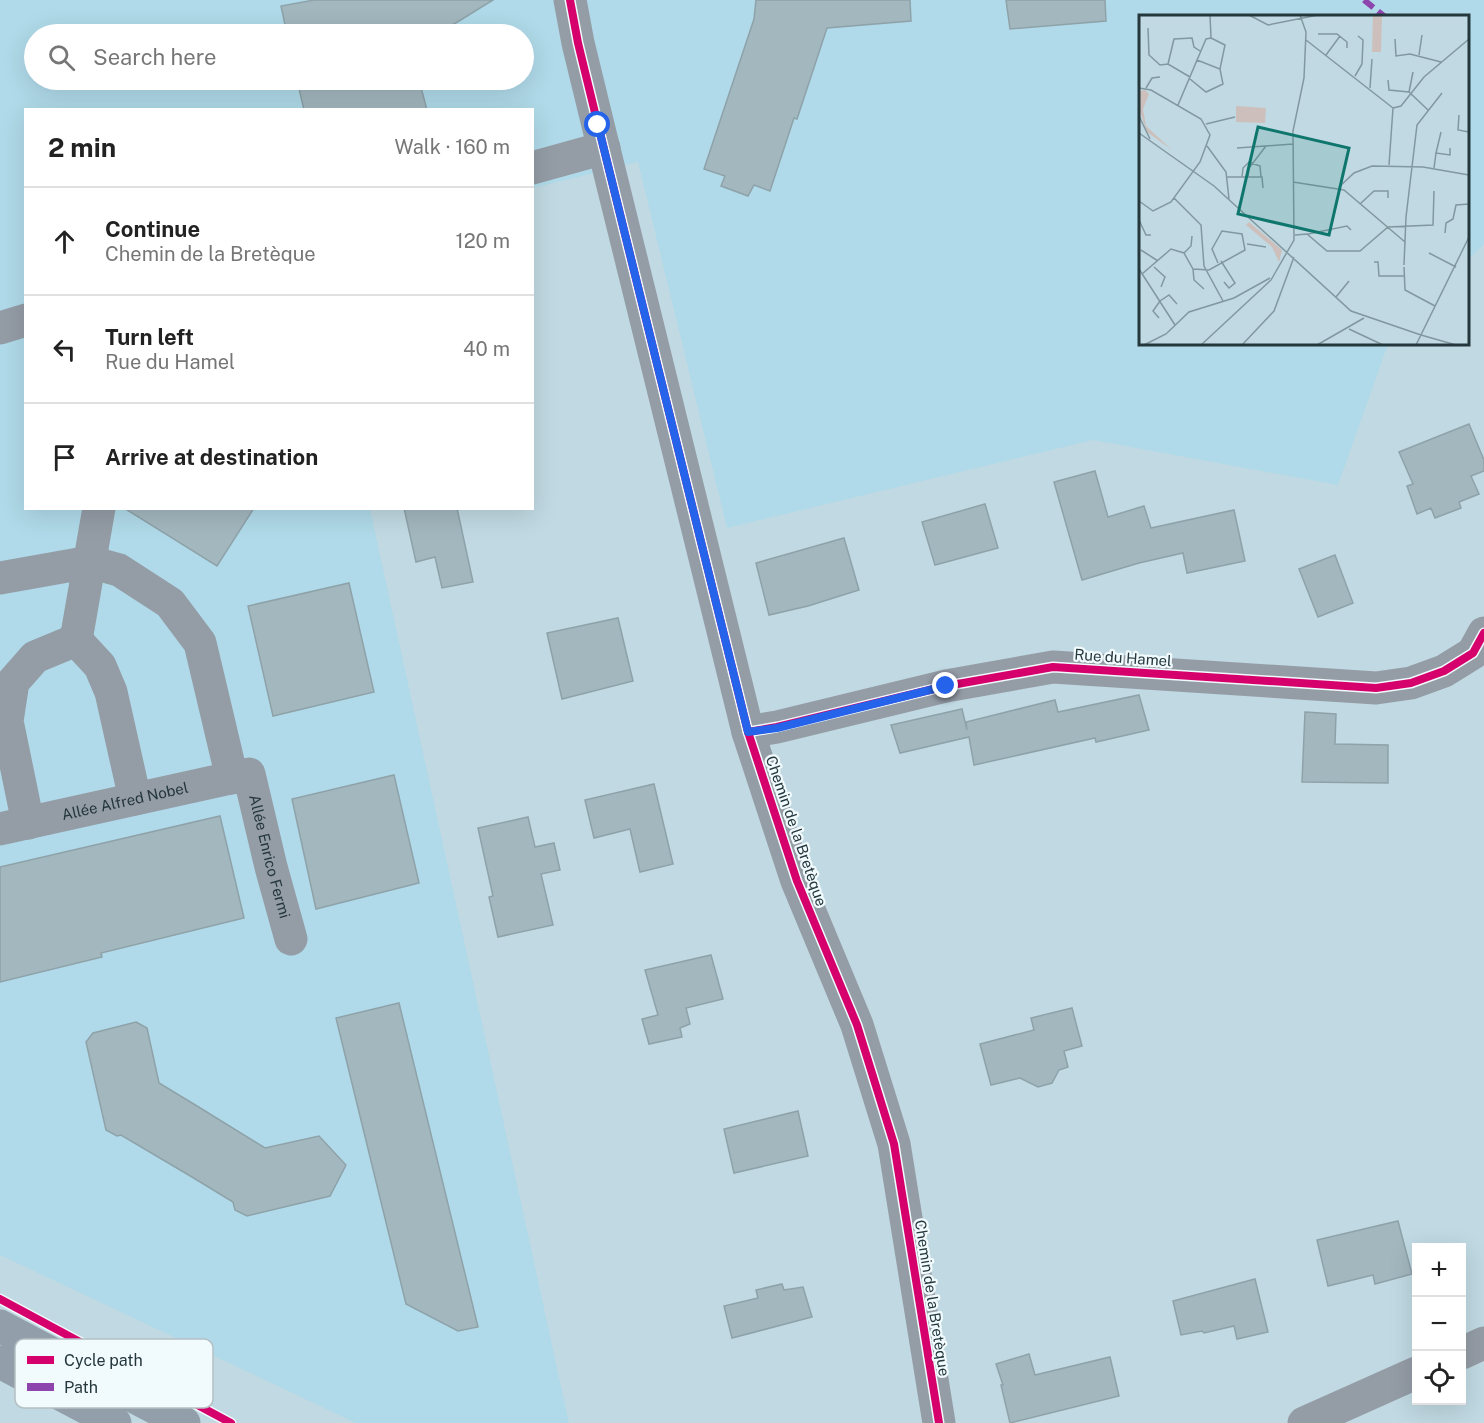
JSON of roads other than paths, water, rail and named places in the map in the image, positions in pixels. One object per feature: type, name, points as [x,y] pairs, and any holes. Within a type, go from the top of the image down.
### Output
[{"type":"main road","points":[[0,1326],[25,1339]]},
{"type":"main road","points":[[0,1362],[15,1370]]},
{"type":"main road","points":[[87,1408],[115,1423]]},
{"type":"main road","points":[[156,1408],[184,1423]]},
{"type":"street","name":"Chemin de la Bretèque","points":[[570,0],[578,43],[748,732],[797,881],[857,1025],[894,1144],[939,1423]]},
{"type":"street","points":[[534,167],[604,148]]},
{"type":"street","points":[[0,328],[24,321]]},
{"type":"street","points":[[76,640],[99,510]]},
{"type":"street","points":[[0,578],[90,562]]},
{"type":"street","name":"Allée Enrico Fermi","points":[[90,562],[119,570],[170,603],[200,643],[271,867],[291,939]]},
{"type":"street","points":[[76,640],[100,666],[111,692],[135,800]]},
{"type":"street","points":[[14,826],[7,722],[13,682],[35,657],[76,640]]},
{"type":"street","name":"Rue du Hamel","points":[[748,732],[777,728],[946,686],[1053,667],[1376,688],[1411,683],[1444,671],[1480,648]]},
{"type":"street","name":"Allée Alfred Nobel","points":[[14,826],[241,776]]},
{"type":"street","points":[[1466,1351],[1484,1343]]},
{"type":"street","points":[[1304,1423],[1412,1375]]}]
